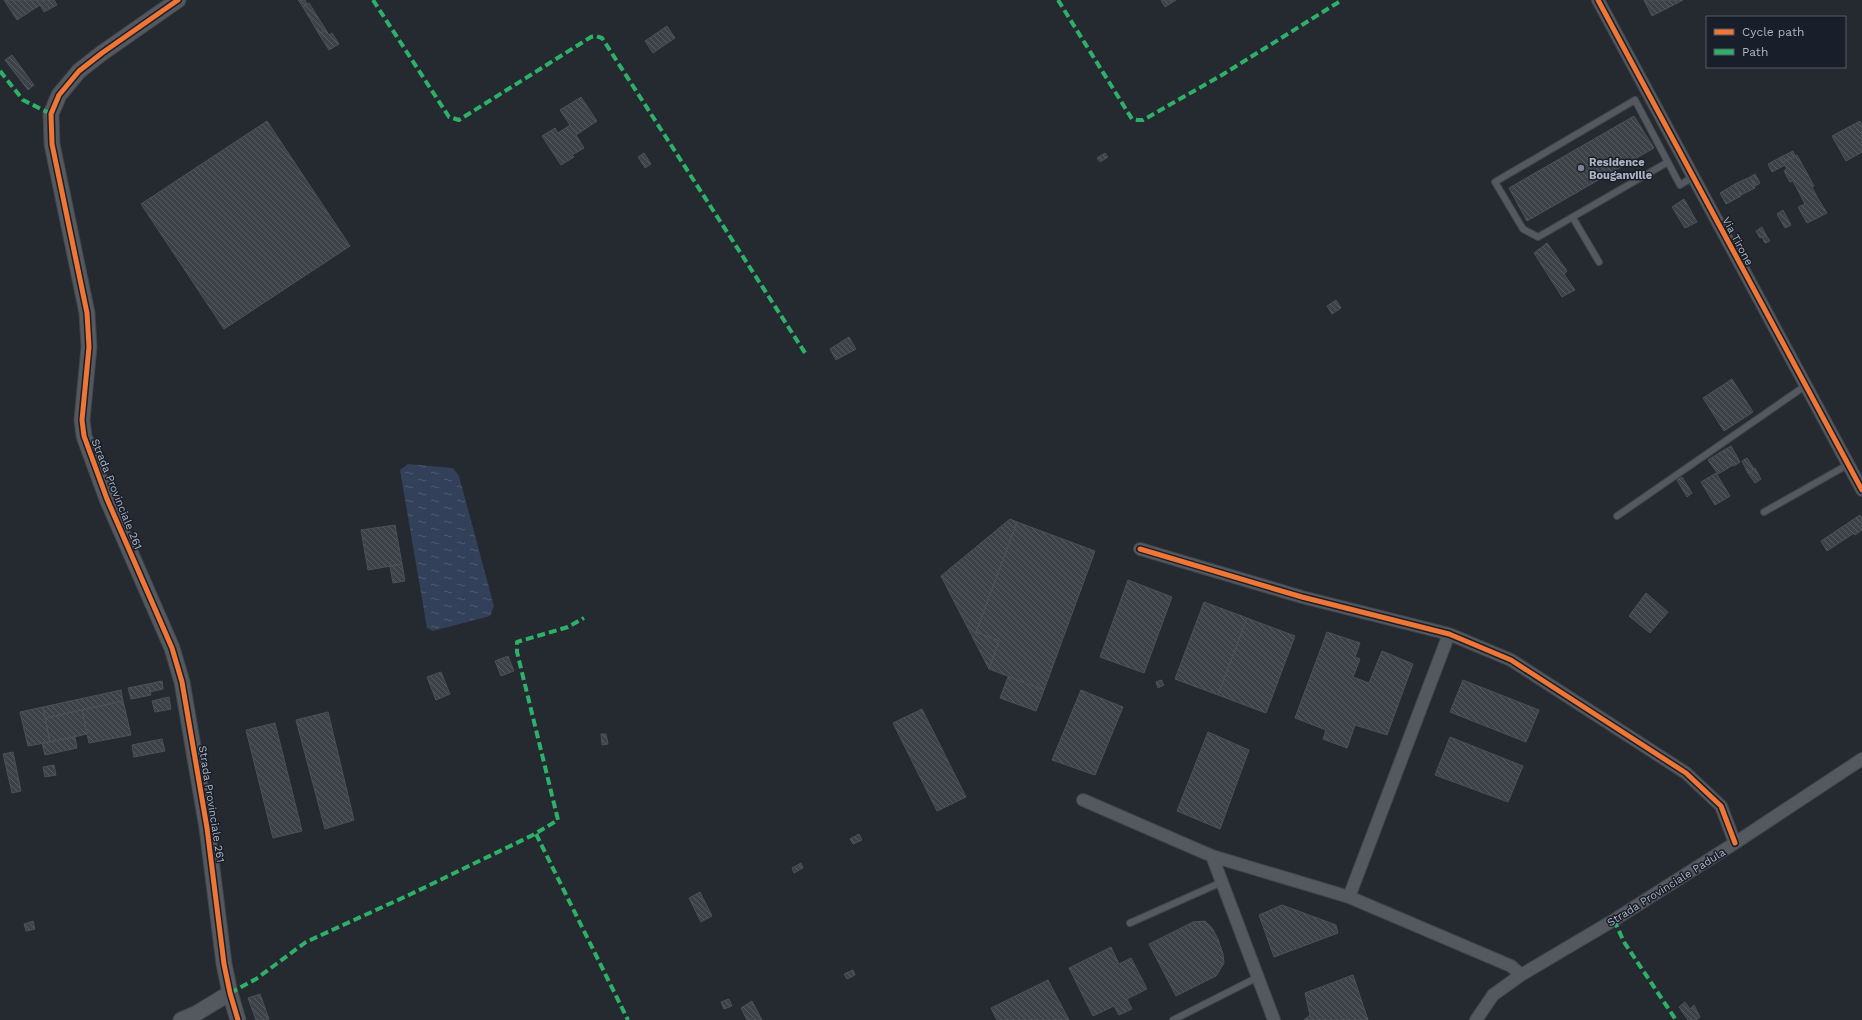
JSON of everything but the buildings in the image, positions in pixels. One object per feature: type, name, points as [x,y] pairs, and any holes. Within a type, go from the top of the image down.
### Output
[{"type":"street","name":"Strada Provinciale 261","points":[[178,0],[79,71],[59,95],[51,114],[52,144],[87,313],[89,347],[82,420],[84,436],[104,492],[172,648],[182,682],[206,820],[224,964],[230,993],[238,1020]]},
{"type":"street","name":"Via Tirone","points":[[1598,0],[1862,490]]},
{"type":"street","points":[[1140,549],[1302,596],[1449,634],[1511,660],[1686,772],[1721,806],[1735,844]]},
{"type":"street","points":[[1349,897],[1449,634]]},
{"type":"street","name":"Strada Provinciale Padula","points":[[1476,1020],[1493,995],[1521,975],[1735,844],[1862,759]]},
{"type":"street","points":[[1083,800],[1212,856],[1349,897],[1511,966],[1521,975]]},
{"type":"street","points":[[1212,856],[1274,1020]]},
{"type":"street","points":[[181,1020],[197,1013],[230,993]]},
{"type":"lane","points":[[1668,162],[1538,237],[1523,229],[1495,182],[1635,100],[1668,162],[1680,185],[1693,177]]},
{"type":"lane","points":[[1573,218],[1599,262]]},
{"type":"lane","points":[[1617,516],[1805,386]]},
{"type":"lane","points":[[1764,512],[1848,464]]},
{"type":"lane","points":[[1130,923],[1222,882]]},
{"type":"lane","points":[[1173,1020],[1258,977]]},
{"type":"water","points":[[408,464],[453,468],[459,476],[494,606],[490,616],[433,631],[427,628],[400,470]]},
{"type":"marked path","points":[[373,0],[449,117],[459,120],[591,37],[596,36],[602,38],[807,356]]},
{"type":"marked path","points":[[1058,0],[1132,119],[1137,120],[1143,120],[1222,75],[1342,0]]},
{"type":"marked path","points":[[0,71],[23,100],[51,114]]},
{"type":"marked path","points":[[230,993],[256,979],[306,942],[411,894],[533,835],[558,820],[517,652],[517,642],[568,627],[584,618]]},
{"type":"marked path","points":[[536,834],[628,1020]]},
{"type":"marked path","points":[[1614,920],[1624,942],[1676,1020]]},
{"type":"cycle path","points":[[178,0],[102,53],[79,71],[59,95],[51,114],[52,144],[87,313],[89,347],[82,420],[84,436],[107,499],[172,648],[182,682],[207,828],[224,964],[230,993],[238,1020]]},
{"type":"cycle path","points":[[1598,0],[1862,490]]},
{"type":"cycle path","points":[[1140,549],[1302,597],[1449,634],[1511,660],[1686,773],[1721,806],[1735,843]]},
{"type":"place","name":"Residence Bouganville","points":[[1581,168]]}]
